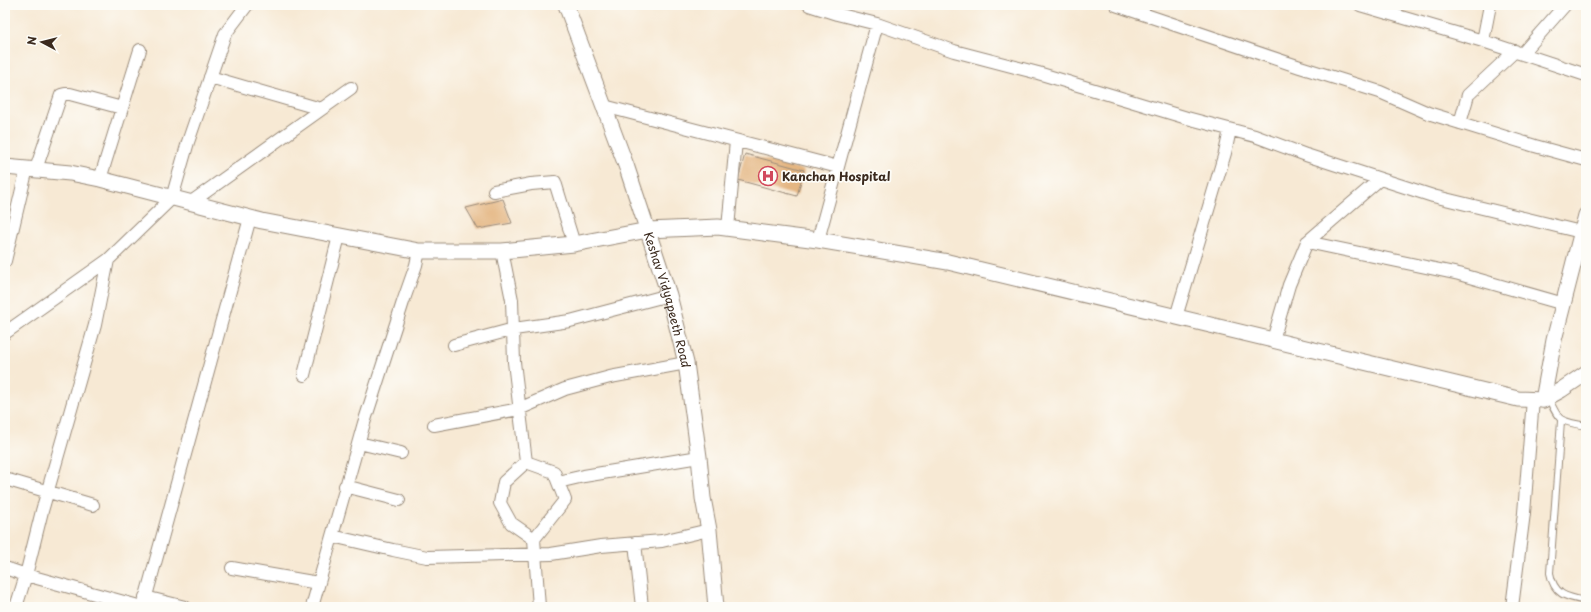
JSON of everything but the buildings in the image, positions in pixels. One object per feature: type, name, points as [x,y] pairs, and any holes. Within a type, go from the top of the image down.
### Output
[{"type":"street","points":[[5,333],[108,260],[172,198],[188,142],[225,34],[244,5]]},
{"type":"street","name":"Keshav Vidyapeeth Road","points":[[566,5],[604,106],[648,230],[669,295],[686,364],[703,498],[709,530],[716,607]]},
{"type":"street","points":[[809,5],[876,24],[954,51],[1255,136],[1432,196],[1581,232]]},
{"type":"street","points":[[1116,5],[1300,67],[1380,92],[1428,113],[1586,160]]},
{"type":"street","points":[[1360,5],[1483,41],[1586,75]]},
{"type":"street","points":[[1483,41],[1490,5]]},
{"type":"street","points":[[1460,123],[1468,95],[1518,53],[1565,5]]},
{"type":"street","points":[[818,240],[876,24]]},
{"type":"street","points":[[100,179],[140,50]]},
{"type":"street","points":[[210,77],[321,109]]},
{"type":"street","points":[[190,203],[351,88]]},
{"type":"street","points":[[5,261],[32,169],[61,95],[70,94],[122,108]]},
{"type":"street","points":[[604,106],[838,167]]},
{"type":"street","points":[[1176,317],[1230,130]]},
{"type":"street","points":[[728,228],[736,141]]},
{"type":"street","points":[[5,167],[70,173],[100,179],[250,218],[419,251],[502,251],[574,244],[648,230],[718,227],[818,240],[948,262],[1518,399],[1541,399],[1561,390],[1586,373]]},
{"type":"street","points":[[1273,340],[1289,285],[1307,242],[1380,179]]},
{"type":"street","points":[[494,191],[531,184],[556,182],[574,244]]},
{"type":"street","points":[[1512,607],[1541,399],[1554,340],[1580,255],[1581,232],[1586,215]]},
{"type":"street","points":[[143,604],[250,218]]},
{"type":"street","points":[[304,375],[339,236]]},
{"type":"street","points":[[1307,242],[1460,274],[1564,304]]},
{"type":"street","points":[[312,607],[364,423],[416,265],[419,251]]},
{"type":"street","points":[[502,251],[512,300],[514,362],[526,462]]},
{"type":"street","points":[[16,607],[95,326],[108,260]]},
{"type":"street","points":[[454,345],[514,329],[570,320],[669,295]]},
{"type":"street","points":[[434,425],[519,408],[565,389],[610,377],[686,364]]},
{"type":"street","points":[[359,443],[402,453]]},
{"type":"street","points":[[558,482],[584,476],[699,457]]},
{"type":"street","points":[[526,462],[554,472],[564,500],[534,538],[539,607]]},
{"type":"street","points":[[526,462],[504,482],[500,503],[511,523],[534,538]]},
{"type":"street","points":[[5,479],[93,505]]},
{"type":"street","points":[[346,486],[399,500]]},
{"type":"street","points":[[332,536],[427,557],[551,554],[601,546],[662,541],[709,530]]},
{"type":"street","points":[[635,543],[642,607]]},
{"type":"street","points":[[5,568],[26,575],[143,604],[185,607]]},
{"type":"street","points":[[232,568],[318,583]]},
{"type":"lane","points":[[1541,399],[1561,421],[1586,426]]},
{"type":"lane","points":[[1561,421],[1550,573],[1552,583],[1557,591],[1566,597],[1586,601]]},
{"type":"place","name":"Kanchan Hospital","points":[[768,176]]}]
